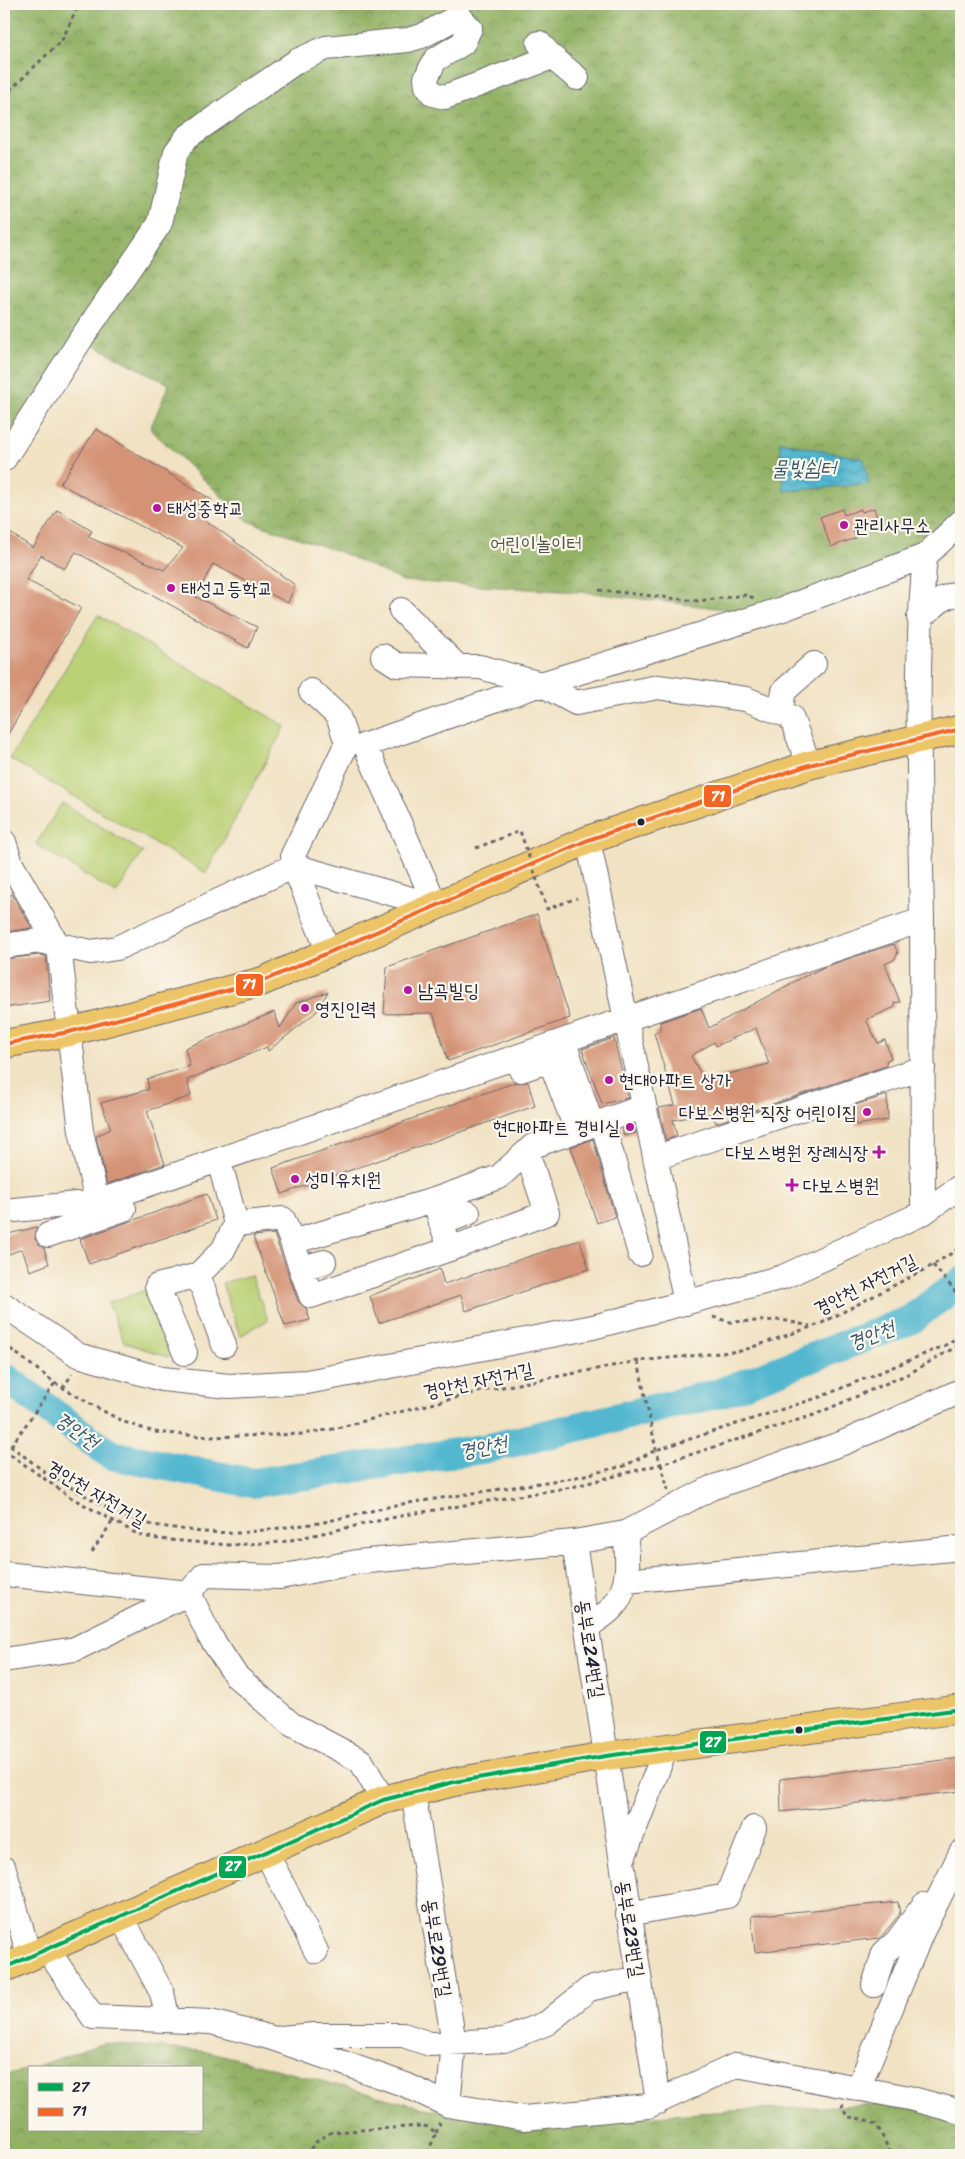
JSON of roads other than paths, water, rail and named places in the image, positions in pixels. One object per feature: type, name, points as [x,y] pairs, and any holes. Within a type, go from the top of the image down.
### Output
[{"type":"main road","points":[[4,1044],[69,1032],[263,981],[588,840],[809,764],[961,729]]},
{"type":"main road","points":[[26,1959],[382,1800],[454,1782],[606,1756],[961,1709]]},
{"type":"street","points":[[4,459],[81,339],[160,223],[176,152],[187,138],[297,61],[326,48],[408,40],[422,36],[459,16],[470,28],[463,43],[435,60],[429,70],[426,78],[427,86],[433,94],[445,96],[464,91],[546,50],[577,78]]},
{"type":"street","points":[[436,906],[365,745],[541,684],[782,609],[925,556],[961,522]]},
{"type":"street","points":[[923,1213],[922,920],[917,740],[919,618],[925,556]]},
{"type":"street","points":[[919,618],[944,598],[961,592]]},
{"type":"street","points":[[401,610],[458,667]]},
{"type":"street","points":[[383,656],[397,665],[480,667],[541,684],[576,703],[658,687],[746,699],[791,717],[809,764]]},
{"type":"street","points":[[780,712],[784,691],[814,664]]},
{"type":"street","points":[[311,691],[338,716],[347,743],[293,855],[294,866],[328,953]]},
{"type":"street","points":[[588,840],[686,1303]]},
{"type":"street","points":[[6,857],[59,947],[81,1131],[97,1202]]},
{"type":"street","points":[[4,946],[40,941],[59,947],[91,952],[117,948],[294,866],[436,906]]},
{"type":"street","points":[[4,1211],[97,1202],[626,1019],[922,920]]},
{"type":"street","points":[[48,1235],[550,1060],[589,1121],[640,1254]]},
{"type":"street","points":[[655,1158],[922,1068]]},
{"type":"street","points":[[292,1242],[434,1200],[499,1177],[533,1146],[589,1121],[643,1107]]},
{"type":"street","points":[[236,1224],[283,1219],[292,1242],[312,1265],[311,1296],[450,1249],[547,1213],[527,1152]]},
{"type":"street","points":[[185,1353],[157,1286],[198,1275],[223,1250],[236,1224],[223,1175]]},
{"type":"street","points":[[4,1305],[78,1355],[162,1379],[229,1386],[307,1382],[593,1328],[784,1278],[923,1213],[961,1186]]},
{"type":"street","points":[[434,1200],[450,1249]]},
{"type":"street","points":[[441,1223],[468,1213]]},
{"type":"street","points":[[198,1275],[224,1345]]},
{"type":"street","points":[[4,1660],[75,1649],[189,1593],[204,1575],[280,1577],[356,1562],[574,1542],[625,1533],[711,1488],[843,1443],[961,1391]]},
{"type":"street","points":[[587,1627],[613,1607],[626,1581],[628,1558],[625,1533]]},
{"type":"street","name":"동부로24번길","points":[[574,1542],[606,1756]]},
{"type":"street","points":[[626,1581],[961,1548]]},
{"type":"street","points":[[4,1574],[189,1593]]},
{"type":"street","points":[[189,1593],[209,1635],[236,1676],[291,1724],[361,1761],[382,1800]]},
{"type":"street","points":[[621,1864],[666,1748]]},
{"type":"street","name":"동부로23번길","points":[[606,1756],[628,1914],[658,2102]]},
{"type":"street","name":"동부로29번길","points":[[413,1792],[454,2043],[448,2105]]},
{"type":"street","points":[[628,1914],[727,1896],[754,1828]]},
{"type":"street","points":[[266,1852],[316,1951]]},
{"type":"street","points":[[874,1985],[884,1953],[897,1941],[960,1857]]},
{"type":"street","points":[[855,2088],[921,1934],[960,1857]]},
{"type":"street","points":[[4,1869],[26,1945],[26,1959],[92,2017],[212,2022],[272,2038],[406,2085],[448,2105],[524,2118],[648,2106],[737,2065],[909,2098],[961,2112]]},
{"type":"street","points":[[121,1916],[162,1993],[168,2020]]},
{"type":"street","points":[[272,2038],[314,2035],[403,2035],[430,2044],[504,2040],[547,2023],[589,1989],[638,1978]]},
{"type":"water","name":"물빛쉼터","points":[[780,442],[864,459],[869,484],[784,491]]},
{"type":"waterway","name":"경안천","points":[[4,1377],[111,1455],[253,1483],[489,1448],[720,1393],[910,1320],[961,1282]]},
{"type":"place","name":"태성중학교","points":[[157,508]]},
{"type":"place","name":"관리사무소","points":[[844,525]]},
{"type":"place","name":"태성고등학교","points":[[171,588]]},
{"type":"place","name":"남곡빌딩","points":[[408,990]]},
{"type":"place","name":"영진인력","points":[[305,1008]]},
{"type":"place","name":"현대아파트 상가","points":[[609,1080]]},
{"type":"place","name":"다보스병원 직장 어린이집","points":[[867,1112]]},
{"type":"place","name":"현대아파트 경비실","points":[[630,1127]]},
{"type":"place","name":"다보스병원 장례식장","points":[[879,1152]]},
{"type":"place","name":"성미유치원","points":[[295,1179]]},
{"type":"place","name":"다보스병원","points":[[792,1185]]},
{"type":"park label","name":"어린이놀이터","points":[[536,543]]}]
